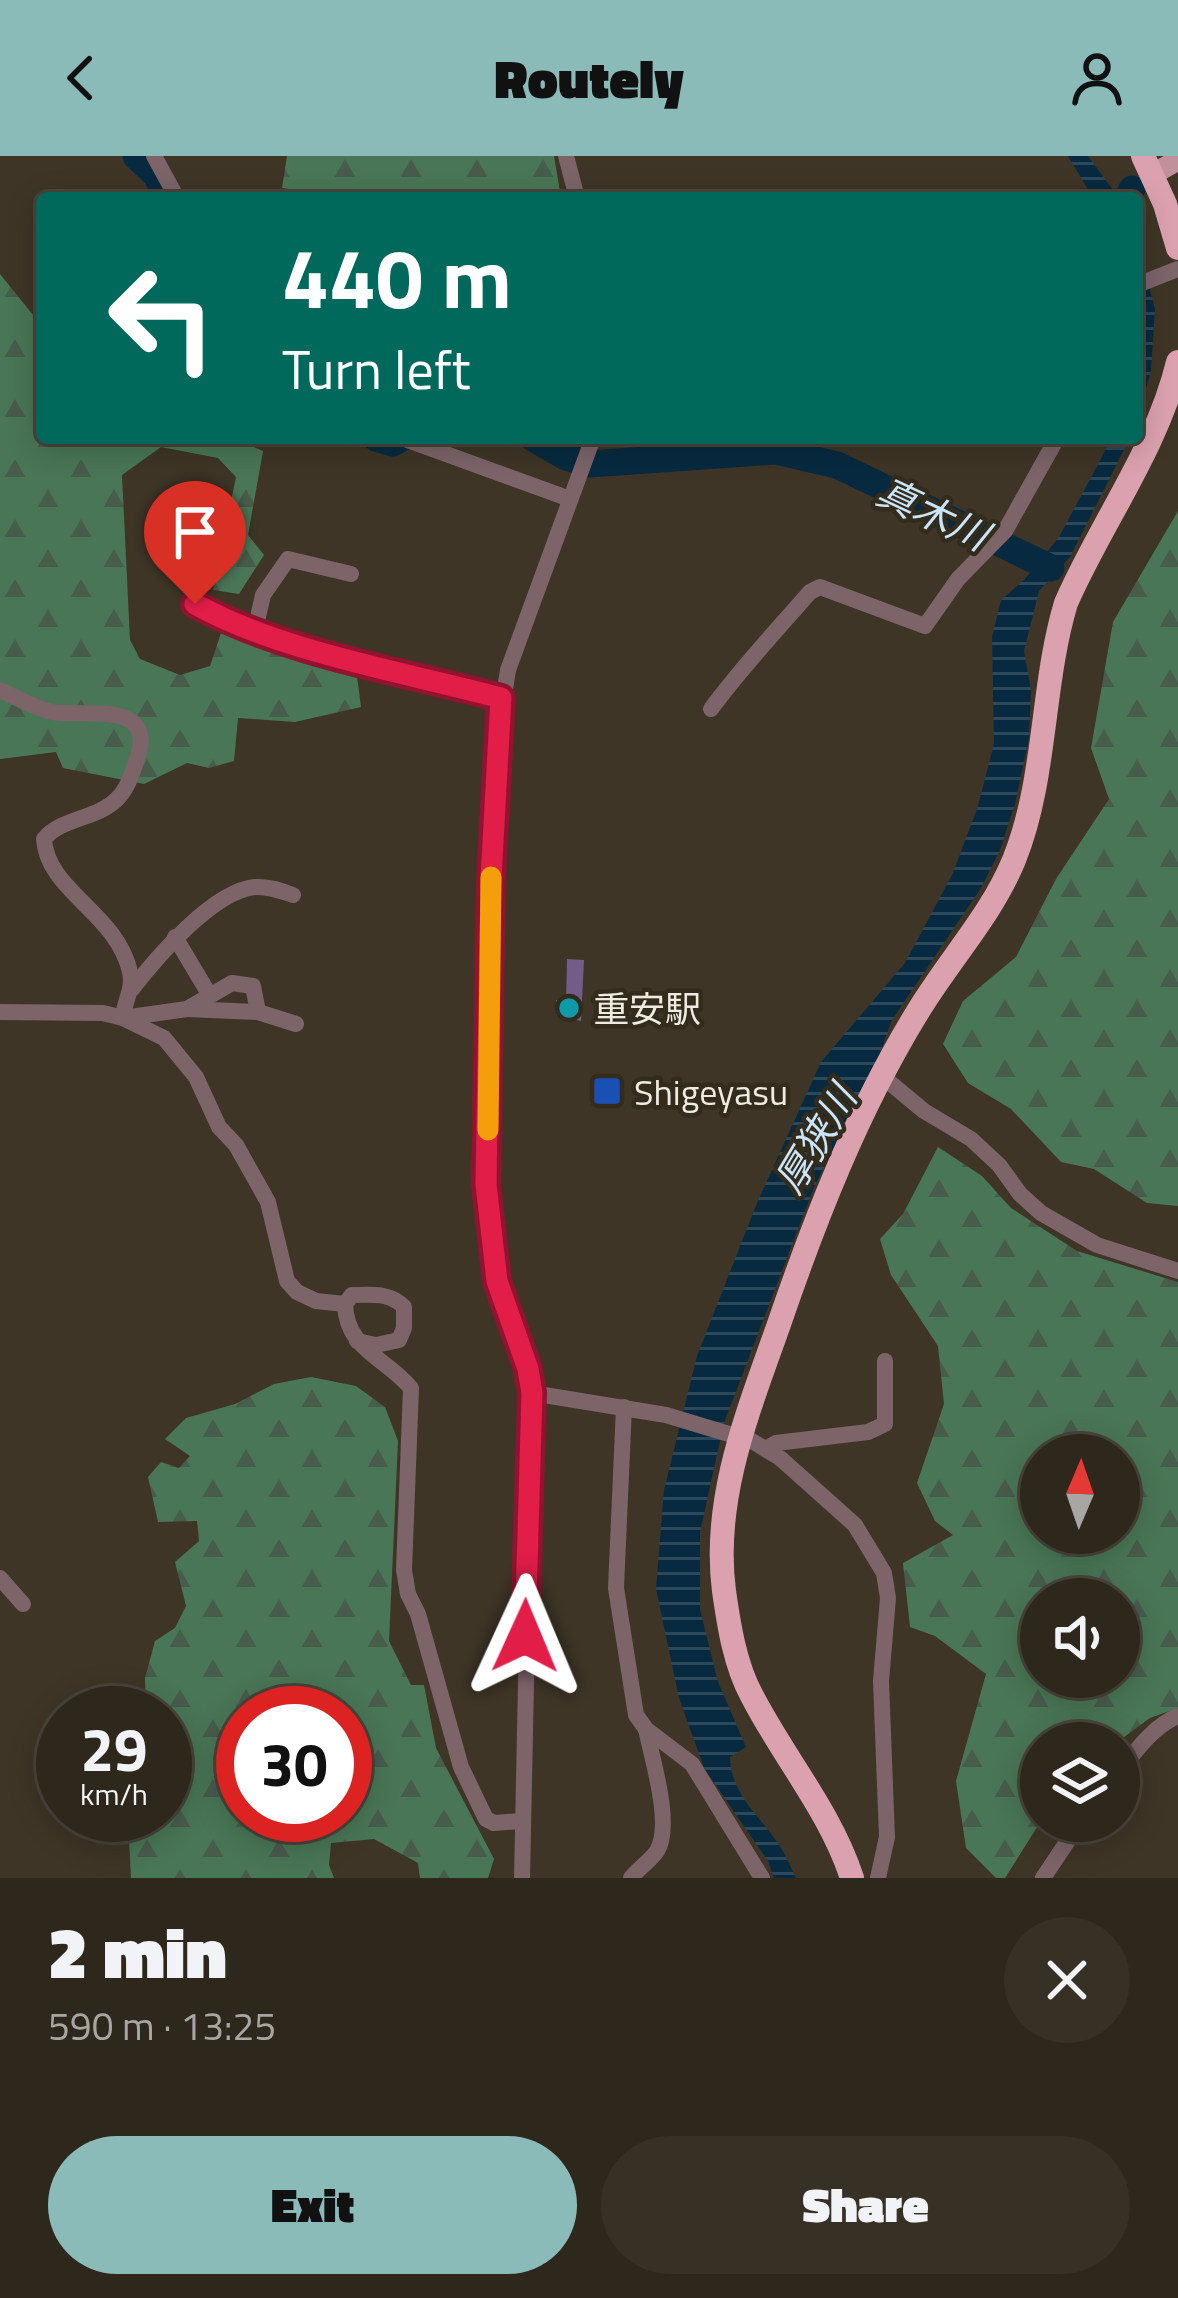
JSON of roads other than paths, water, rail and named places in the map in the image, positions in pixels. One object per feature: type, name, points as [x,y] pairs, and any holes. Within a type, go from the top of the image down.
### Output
[{"type":"highway","points":[[1148,165],[1178,248]]},
{"type":"highway","points":[[852,1878],[825,1814],[749,1691],[734,1644],[724,1587],[722,1531],[735,1436],[816,1217],[883,1077],[915,1016],[999,893],[1016,855],[1029,811],[1057,632],[1066,603],[1152,439],[1178,362]]},
{"type":"main road","points":[[1148,165],[1178,160]]},
{"type":"street","points":[[154,156],[174,192]]},
{"type":"street","points":[[566,156],[575,192]]},
{"type":"street","points":[[419,444],[570,499]]},
{"type":"street","points":[[522,1878],[532,1393],[497,1281],[486,1184],[491,878],[501,698],[591,444]]},
{"type":"street","points":[[711,709],[738,671],[760,654],[810,592],[820,587],[925,626],[949,590],[1005,530],[1054,444]]},
{"type":"street","points":[[177,514],[195,604],[255,630],[501,698]]},
{"type":"street","points":[[255,630],[263,596],[288,560],[351,574]]},
{"type":"street","points":[[0,690],[52,712],[108,711],[128,718],[137,730],[140,750],[119,798],[52,829],[44,839],[50,866],[119,941],[131,973],[126,1003]]},
{"type":"street","points":[[126,1003],[175,937],[238,892],[267,887],[293,895]]},
{"type":"street","points":[[175,937],[209,994]]},
{"type":"street","points":[[187,1009],[232,982],[244,982],[254,986],[258,1012]]},
{"type":"street","points":[[126,1003],[196,1077],[219,1127],[236,1145],[268,1202],[287,1281],[316,1301],[345,1304]]},
{"type":"street","points":[[0,1012],[103,1013],[126,1003],[258,1012],[296,1024]]},
{"type":"street","points":[[883,1077],[924,1111],[970,1139],[1042,1213],[1097,1245],[1178,1271]]},
{"type":"street","points":[[357,1341],[376,1345],[399,1340],[404,1306],[382,1295],[352,1295],[345,1304],[345,1322],[357,1341],[411,1388],[404,1570],[408,1594],[418,1614],[461,1768],[486,1819],[521,1821]]},
{"type":"street","points":[[767,1448],[868,1432],[885,1424],[884,1361]]},
{"type":"street","points":[[532,1393],[666,1415],[767,1448],[855,1525],[884,1573],[888,1598],[881,1682],[886,1837],[878,1878]]},
{"type":"street","points":[[624,1407],[616,1588],[636,1715],[646,1729],[692,1764],[762,1878]]},
{"type":"street","points":[[0,1578],[23,1604]]},
{"type":"street","points":[[1140,1745],[1178,1716]]},
{"type":"street","points":[[631,1878],[662,1839],[662,1810],[646,1729]]},
{"type":"street","points":[[1045,1878],[1068,1842]]},
{"type":"water","points":[[1068,156],[1088,156],[1115,192],[1089,192]]},
{"type":"water","points":[[1143,266],[1155,309],[1151,370],[1143,399]]},
{"type":"water","name":"厚狭川","points":[[1109,444],[1127,444],[1070,557],[1039,591],[1024,651],[1031,690],[1029,738],[1000,850],[981,888],[892,1020],[875,1067],[814,1187],[724,1423],[700,1532],[700,1609],[718,1682],[746,1747],[730,1757],[731,1770],[746,1802],[780,1846],[796,1878],[774,1878],[768,1861],[704,1768],[679,1698],[656,1589],[664,1490],[697,1356],[757,1203],[821,1062],[905,963],[953,873],[994,744],[992,637],[1001,600],[1059,537]]},
{"type":"waterway","name":"真木川","points":[[136,156],[166,192]]},
{"type":"waterway","name":"真木川","points":[[543,444],[590,464],[776,451],[837,465],[1051,568]]},
{"type":"place","name":"重安駅","points":[[569,1008]]},
{"type":"place","name":"Shigeyasu","points":[[607,1091]]}]
